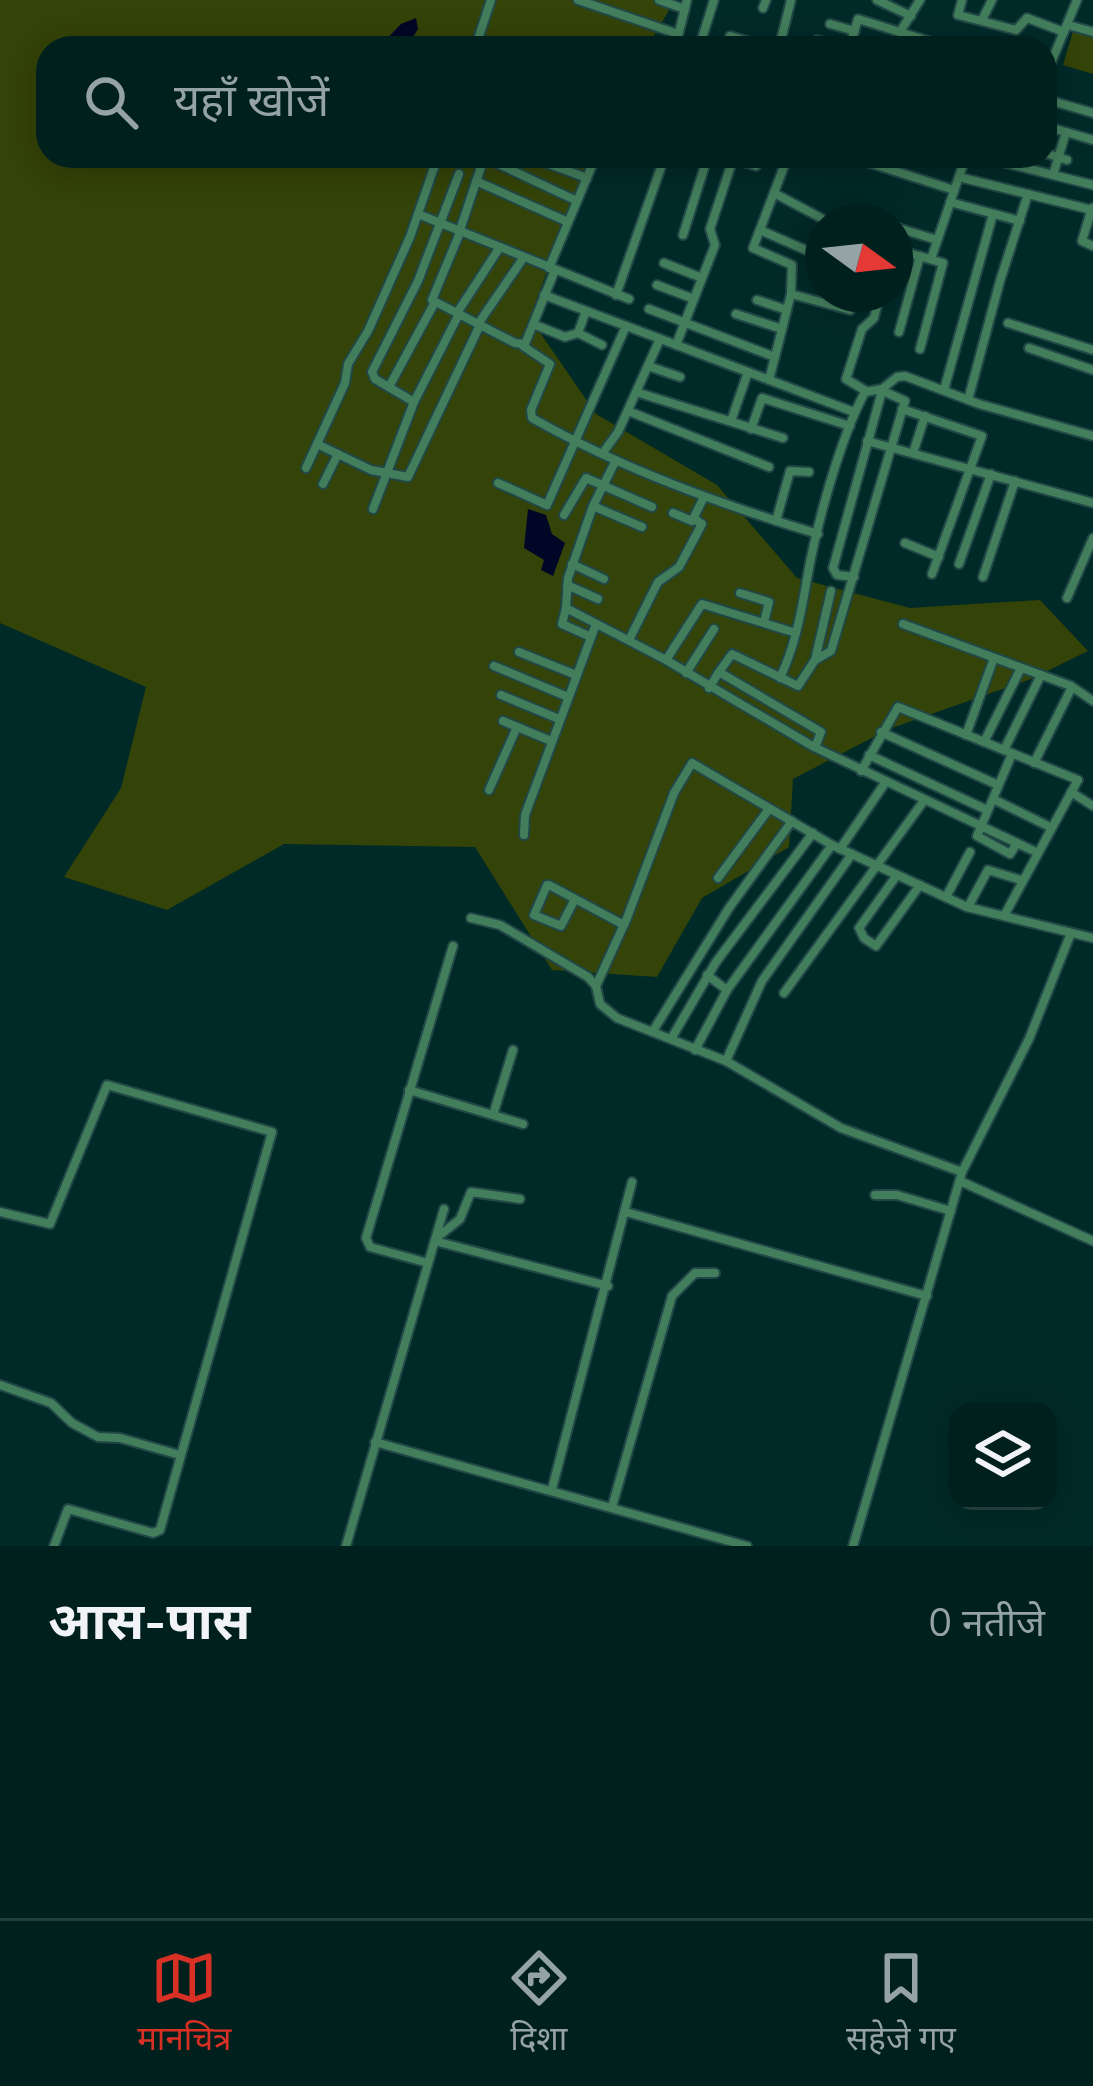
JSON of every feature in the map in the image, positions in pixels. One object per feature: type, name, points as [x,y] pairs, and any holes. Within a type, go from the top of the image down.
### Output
[{"type":"street","points":[[479,36],[491,0]]},
{"type":"street","points":[[578,0],[678,34],[686,4],[658,0]]},
{"type":"street","points":[[703,36],[714,0]]},
{"type":"street","points":[[779,36],[791,0]]},
{"type":"street","points":[[877,0],[911,16]]},
{"type":"street","points":[[900,32],[920,0]]},
{"type":"street","points":[[962,0],[956,14],[1016,30],[1027,17],[1093,32]]},
{"type":"street","points":[[982,20],[992,0]]},
{"type":"street","points":[[1057,49],[1077,0]]},
{"type":"street","points":[[853,36],[858,19],[912,36]]},
{"type":"street","points":[[830,24],[855,31]]},
{"type":"street","points":[[1057,102],[1093,113]]},
{"type":"street","points":[[1057,129],[1093,140]]},
{"type":"street","points":[[1057,168],[1066,132]]},
{"type":"street","points":[[1057,157],[1062,159]]},
{"type":"street","points":[[306,468],[434,168]]},
{"type":"street","points":[[481,168],[432,298],[550,364],[530,417],[574,442],[704,497],[818,533]]},
{"type":"street","points":[[506,168],[578,200]]},
{"type":"street","points":[[559,168],[586,178]]},
{"type":"street","points":[[523,346],[591,168]]},
{"type":"street","points":[[616,295],[661,168]]},
{"type":"street","points":[[683,236],[705,168]]},
{"type":"street","points":[[676,345],[716,245],[710,230],[728,168]]},
{"type":"street","points":[[769,380],[791,294],[792,265],[753,249],[783,168]]},
{"type":"street","points":[[897,168],[954,190]]},
{"type":"street","points":[[899,332],[926,257],[938,240],[961,168]]},
{"type":"street","points":[[1025,168],[1093,185]]},
{"type":"street","points":[[1053,175],[1057,168]]},
{"type":"street","points":[[414,402],[372,372],[418,281],[459,174]]},
{"type":"street","points":[[958,177],[1092,212],[1082,241],[1093,246]]},
{"type":"street","points":[[476,181],[568,223]]},
{"type":"street","points":[[774,193],[805,210]]},
{"type":"street","points":[[968,400],[1028,194]]},
{"type":"street","points":[[950,202],[1020,221]]},
{"type":"street","points":[[418,214],[629,299]]},
{"type":"street","points":[[944,390],[993,214]]},
{"type":"street","points":[[760,230],[805,250]]},
{"type":"street","points":[[913,232],[938,240]]},
{"type":"street","points":[[373,509],[414,402],[458,314],[500,247]]},
{"type":"street","points":[[913,254],[944,266],[920,349]]},
{"type":"street","points":[[317,444],[384,474],[408,477],[479,325],[524,256]]},
{"type":"street","points":[[664,263],[702,278]]},
{"type":"street","points":[[656,285],[694,299]]},
{"type":"street","points":[[791,294],[805,298]]},
{"type":"street","points":[[544,295],[854,412]]},
{"type":"street","points":[[757,300],[787,310]]},
{"type":"street","points":[[389,386],[435,302]]},
{"type":"street","points":[[649,309],[775,357]]},
{"type":"street","points":[[578,333],[586,311]]},
{"type":"street","points":[[814,661],[832,648],[904,398],[882,390],[866,391],[846,379],[862,329],[875,312]]},
{"type":"street","points":[[736,314],[782,329]]},
{"type":"street","points":[[1008,323],[1093,350]]},
{"type":"street","points":[[533,324],[565,337],[578,333],[602,345]]},
{"type":"street","points":[[498,483],[545,506],[626,326]]},
{"type":"street","points":[[602,454],[628,411],[660,339]]},
{"type":"street","points":[[1029,348],[1093,370]]},
{"type":"street","points":[[648,366],[680,377]]},
{"type":"street","points":[[730,422],[748,372]]},
{"type":"street","points":[[854,577],[837,575],[833,568],[882,390],[903,376],[1093,436]]},
{"type":"street","points":[[780,678],[854,412],[866,391]]},
{"type":"street","points":[[636,392],[783,438]]},
{"type":"street","points":[[751,428],[762,398],[850,426]]},
{"type":"street","points":[[902,409],[980,434],[972,469],[932,574]]},
{"type":"street","points":[[628,411],[769,467]]},
{"type":"street","points":[[913,453],[925,416]]},
{"type":"street","points":[[867,441],[1093,503]]},
{"type":"street","points":[[323,484],[338,454]]},
{"type":"street","points":[[591,638],[562,624],[567,585],[593,506],[616,460]]},
{"type":"street","points":[[776,521],[790,471],[809,472]]},
{"type":"street","points":[[959,564],[991,474]]},
{"type":"street","points":[[564,515],[583,479],[652,508]]},
{"type":"street","points":[[983,577],[1015,481]]},
{"type":"street","points":[[694,519],[704,497]]},
{"type":"street","points":[[593,506],[642,527]]},
{"type":"street","points":[[629,640],[658,582],[676,571],[700,534],[702,524],[673,513]]},
{"type":"street","points":[[1067,598],[1093,538]]},
{"type":"street","points":[[905,543],[939,557]]},
{"type":"street","points":[[572,564],[604,579]]},
{"type":"street","points":[[567,585],[598,599]]},
{"type":"street","points":[[709,688],[732,654],[800,686],[814,661],[831,591]]},
{"type":"street","points":[[740,592],[769,602],[764,622]]},
{"type":"street","points":[[666,660],[702,604],[796,633]]},
{"type":"street","points":[[566,608],[814,747],[1036,852]]},
{"type":"street","points":[[524,835],[525,814],[596,624]]},
{"type":"street","points":[[903,624],[1072,687],[1093,701]]},
{"type":"street","points":[[686,674],[714,629]]},
{"type":"street","points":[[519,652],[576,675]]},
{"type":"street","points":[[966,734],[994,658]]},
{"type":"street","points":[[494,666],[568,698]]},
{"type":"street","points":[[984,742],[1021,668]]},
{"type":"street","points":[[718,672],[819,730],[814,747]]},
{"type":"street","points":[[980,827],[1041,675]]},
{"type":"street","points":[[1034,764],[1072,687]]},
{"type":"street","points":[[501,695],[560,719]]},
{"type":"street","points":[[861,771],[898,707],[1078,780],[1004,916]]},
{"type":"street","points":[[503,721],[551,741]]},
{"type":"street","points":[[489,790],[517,727]]},
{"type":"street","points":[[881,732],[998,785]]},
{"type":"street","points":[[868,755],[988,811]]},
{"type":"street","points":[[1093,938],[967,907],[836,847],[695,764],[688,765],[596,986],[600,1004],[609,1013],[726,1061],[841,1128],[961,1177],[1093,1240]]},
{"type":"street","points":[[695,1050],[727,990],[885,783]]},
{"type":"street","points":[[1071,792],[1093,806]]},
{"type":"street","points":[[992,799],[1050,827]]},
{"type":"street","points":[[784,992],[923,802]]},
{"type":"street","points":[[718,878],[769,809]]},
{"type":"street","points":[[653,1031],[728,908],[792,821]]},
{"type":"street","points":[[671,1039],[707,975],[813,833]]},
{"type":"street","points":[[946,897],[970,852]]},
{"type":"street","points":[[726,1061],[762,981],[852,854]]},
{"type":"street","points":[[967,907],[988,870],[1021,880]]},
{"type":"street","points":[[897,875],[859,928],[876,946],[920,885]]},
{"type":"street","points":[[575,899],[561,926],[534,912],[547,885],[575,899],[624,925]]},
{"type":"street","points":[[471,918],[500,925],[596,986]]},
{"type":"street","points":[[853,1546],[961,1177],[1029,1039],[1071,933]]},
{"type":"street","points":[[428,1263],[366,1243],[453,946]]},
{"type":"street","points":[[707,975],[727,990]]},
{"type":"street","points":[[493,1115],[513,1050]]},
{"type":"street","points":[[0,1212],[50,1224],[107,1085],[270,1130],[158,1532],[68,1509],[54,1546]]},
{"type":"street","points":[[410,1090],[523,1124]]},
{"type":"street","points":[[552,1489],[632,1181]]},
{"type":"street","points":[[346,1546],[428,1263],[441,1233],[460,1219],[471,1192],[520,1199]]},
{"type":"street","points":[[875,1195],[897,1195],[951,1211]]},
{"type":"street","points":[[437,1241],[444,1209]]},
{"type":"street","points":[[626,1212],[927,1295]]},
{"type":"street","points":[[437,1241],[608,1286]]},
{"type":"street","points":[[612,1507],[670,1300],[678,1286],[695,1274],[715,1273]]},
{"type":"street","points":[[0,1385],[51,1403],[76,1426],[98,1437],[120,1438],[180,1455]]},
{"type":"street","points":[[375,1442],[747,1546]]},
{"type":"green space","points":[[0,0],[675,0],[654,36],[36,36],[36,168],[585,168],[530,318],[596,414],[717,485],[797,578],[910,608],[1040,600],[1088,651],[1031,679],[889,729],[793,779],[789,847],[702,898],[657,977],[552,970],[475,847],[284,844],[167,910],[64,877],[121,788],[146,687],[0,623]]},
{"type":"green space","points":[[1074,28],[1093,34],[1093,74],[1063,65]]},
{"type":"water","points":[[416,18],[418,29],[414,36],[390,36]]},
{"type":"water","points":[[528,509],[546,515],[552,534],[565,543],[553,576],[541,570],[544,560],[524,548]]}]
